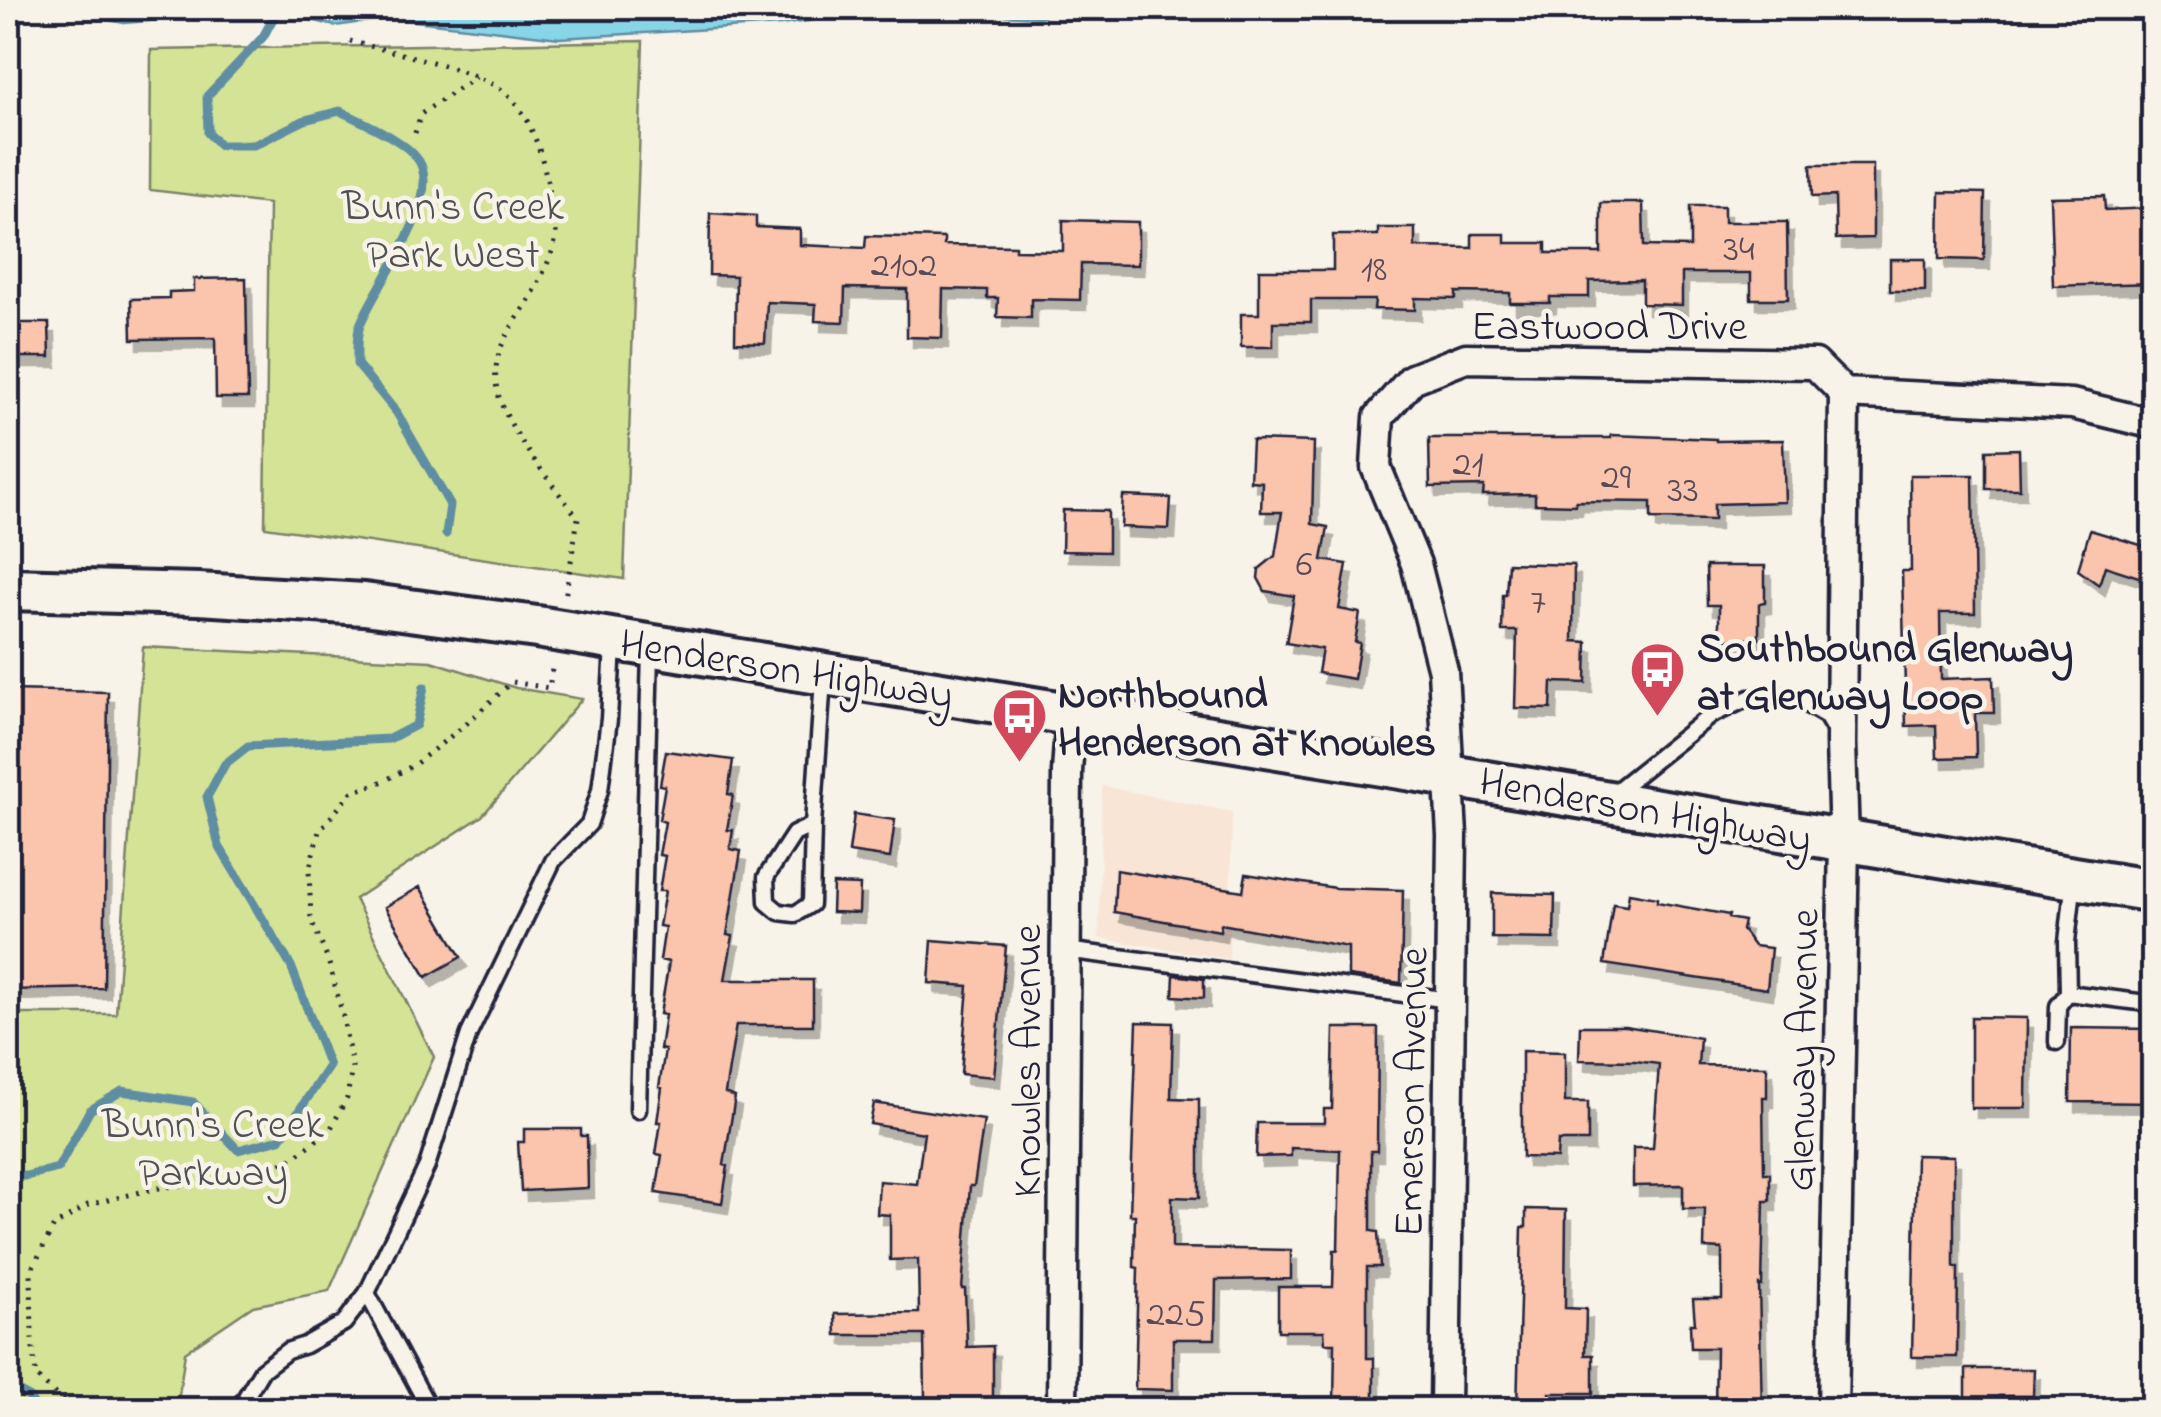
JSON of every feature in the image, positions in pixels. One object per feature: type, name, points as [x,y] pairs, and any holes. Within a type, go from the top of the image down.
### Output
[{"type":"main road","name":"Henderson Highway","points":[[8,589],[198,594],[364,604],[560,631],[2154,891]]},
{"type":"street","name":"Eastwood Drive","points":[[1448,775],[1443,671],[1416,564],[1376,467],[1380,416],[1412,379],[1466,358],[1816,364],[1844,393]]},
{"type":"street","points":[[1844,393],[2072,404],[2154,424]]},
{"type":"street","name":"Glenway Avenue","points":[[1833,1410],[1844,842],[1844,393]]},
{"type":"street","name":"Knowles Avenue","points":[[1062,1410],[1067,772],[1072,713]]},
{"type":"street","name":"Emerson Avenue","points":[[1445,1410],[1452,836],[1448,775]]},
{"type":"lane","points":[[632,643],[638,1110]]},
{"type":"lane","points":[[238,1410],[262,1370],[287,1351],[344,1323],[367,1293],[427,1166],[469,1034],[553,861],[589,824],[600,790],[609,719],[632,643]]},
{"type":"lane","points":[[813,824],[794,834],[766,877],[767,902],[779,912],[795,914],[811,904],[824,673]]},
{"type":"lane","points":[[1604,800],[1710,716],[1749,698],[1792,696],[1826,716],[1841,742]]},
{"type":"lane","points":[[2058,1042],[2058,1006],[2068,993],[2067,942],[2074,878]]},
{"type":"lane","points":[[1066,950],[1450,1000]]},
{"type":"lane","points":[[2068,993],[2154,1004]]},
{"type":"lane","points":[[367,1293],[430,1410]]},
{"type":"path","points":[[69,1410],[36,1376],[32,1339],[32,1271],[54,1226],[88,1205],[153,1189],[251,1175],[293,1158],[330,1130],[347,1098],[352,1067],[328,960],[311,918],[309,870],[319,832],[352,792],[384,781],[414,764],[512,682],[549,688],[578,518],[529,454],[506,411],[496,388],[495,362],[509,328],[534,294],[556,232],[545,172],[530,125],[507,94],[476,77],[350,42]]},
{"type":"path","points":[[415,133],[421,114],[476,77]]},
{"type":"shaded area","points":[[1102,786],[1232,812],[1229,959],[1099,938]]},
{"type":"green space","name":"Bunn's Creek Park West","points":[[643,41],[624,579],[265,527],[269,204],[150,190],[151,50]]},
{"type":"green space","name":"Bunn's Creek Parkway","points":[[143,647],[431,661],[516,688],[582,699],[482,816],[355,899],[434,1057],[329,1291],[253,1306],[185,1352],[177,1409],[8,1409],[8,1014],[116,1014]]},
{"type":"water","points":[[43,8],[1087,8],[1039,17],[891,9],[780,25],[559,38],[390,18],[335,26],[277,11],[124,23]]},
{"type":"building","points":[[1811,165],[1873,165],[1873,238],[1836,239],[1835,196],[1812,197]]},
{"type":"building","points":[[1940,192],[1985,193],[1984,260],[1939,259]]},
{"type":"building","points":[[2104,196],[2105,210],[2154,208],[2154,283],[2053,286],[2050,197]]},
{"type":"building","points":[[1601,203],[1643,203],[1644,246],[1690,247],[1690,206],[1724,206],[1724,222],[1787,222],[1788,299],[1751,299],[1751,273],[1682,273],[1682,305],[1642,304],[1642,280],[1589,281],[1589,297],[1550,297],[1550,303],[1510,303],[1510,293],[1456,292],[1456,299],[1415,298],[1415,310],[1374,309],[1375,300],[1311,300],[1311,322],[1273,322],[1273,347],[1241,347],[1241,314],[1259,314],[1259,270],[1333,270],[1333,235],[1378,235],[1378,228],[1415,228],[1415,247],[1472,248],[1472,234],[1505,234],[1505,243],[1546,243],[1546,253],[1601,253]]},
{"type":"building","points":[[710,213],[756,216],[756,227],[800,229],[800,245],[865,248],[866,236],[944,238],[944,245],[1063,251],[1063,220],[1138,222],[1138,265],[1081,264],[1080,300],[1031,299],[1031,318],[997,317],[998,298],[987,298],[987,290],[943,289],[942,338],[907,337],[907,289],[845,288],[844,322],[815,321],[816,304],[767,302],[765,343],[735,342],[736,276],[709,275]]},
{"type":"building","points":[[1890,259],[1925,259],[1925,291],[1890,291]]},
{"type":"building","points":[[246,278],[248,398],[216,398],[215,338],[132,339],[131,299],[169,298],[169,292],[194,291],[194,279]]},
{"type":"building","points":[[8,323],[49,323],[50,357],[8,357]]},
{"type":"building","points":[[1611,435],[1783,440],[1785,502],[1714,504],[1714,520],[1651,519],[1651,502],[1535,504],[1535,494],[1483,495],[1484,486],[1430,487],[1429,438]]},
{"type":"building","points":[[1252,440],[1314,442],[1312,524],[1328,527],[1322,560],[1347,564],[1339,609],[1360,613],[1354,679],[1318,673],[1322,649],[1286,643],[1294,596],[1265,591],[1258,578],[1259,569],[1275,556],[1282,512],[1261,512],[1262,482],[1250,481]]},
{"type":"building","points":[[2019,449],[2020,489],[1986,489],[1986,450]]},
{"type":"building","points":[[1910,475],[1973,475],[1975,613],[1940,613],[1941,679],[1993,677],[1994,713],[1975,713],[1976,757],[1937,758],[1936,725],[1906,726],[1902,571],[1911,571]]},
{"type":"building","points":[[1123,496],[1171,498],[1169,529],[1121,527]]},
{"type":"building","points":[[1063,510],[1108,511],[1108,552],[1062,551]]},
{"type":"building","points":[[2090,530],[2154,549],[2154,582],[2105,566],[2099,585],[2078,570]]},
{"type":"building","points":[[1508,563],[1574,565],[1573,641],[1587,642],[1586,683],[1552,682],[1551,709],[1515,708],[1517,631],[1502,631]]},
{"type":"building","points":[[1706,566],[1765,566],[1765,603],[1759,604],[1759,639],[1719,639],[1719,605],[1707,605]]},
{"type":"building","points":[[8,690],[108,692],[104,988],[8,990]]},
{"type":"building","points":[[666,751],[733,760],[727,830],[733,830],[730,849],[741,851],[727,935],[733,936],[725,980],[813,980],[813,1025],[736,1025],[725,1093],[735,1097],[722,1203],[656,1193],[662,1155],[656,1154],[661,1122],[657,1122],[662,1088],[659,1087],[665,1050],[660,1049],[665,1015],[660,1014],[669,962],[660,960],[665,927],[659,926],[665,891],[659,891],[665,856],[659,855],[665,822],[659,820],[665,786],[660,785]]},
{"type":"building","points":[[854,814],[895,820],[890,858],[849,852]]},
{"type":"building","points":[[1116,870],[1243,891],[1246,874],[1335,888],[1403,890],[1401,983],[1348,976],[1348,947],[1221,924],[1220,931],[1114,912]]},
{"type":"building","points":[[833,884],[860,885],[859,913],[832,912]]},
{"type":"building","points":[[420,887],[461,957],[426,977],[385,907]]},
{"type":"building","points":[[1492,893],[1555,895],[1554,939],[1492,938]]},
{"type":"building","points":[[1629,893],[1744,921],[1742,930],[1754,946],[1771,948],[1767,989],[1604,964],[1613,904],[1627,906]]},
{"type":"building","points":[[932,940],[1006,946],[994,1077],[961,1074],[968,986],[929,983]]},
{"type":"building","points":[[1174,975],[1204,979],[1204,998],[1173,996]]},
{"type":"building","points":[[1971,1017],[2027,1018],[2026,1108],[1971,1108]]},
{"type":"building","points":[[1137,1022],[1173,1023],[1171,1098],[1199,1099],[1199,1198],[1172,1197],[1172,1248],[1291,1250],[1291,1279],[1216,1280],[1215,1339],[1173,1339],[1173,1390],[1135,1389],[1138,1268],[1134,1267],[1135,1215],[1130,1215]]},
{"type":"building","points":[[1580,1026],[1625,1026],[1700,1038],[1698,1065],[1767,1066],[1767,1097],[1763,1097],[1764,1173],[1770,1173],[1770,1201],[1764,1201],[1762,1286],[1759,1285],[1762,1410],[1715,1410],[1716,1348],[1691,1348],[1690,1324],[1695,1324],[1693,1299],[1722,1299],[1722,1249],[1704,1248],[1705,1209],[1683,1209],[1683,1185],[1633,1186],[1633,1148],[1653,1148],[1659,1064],[1579,1060]]},
{"type":"building","points":[[1334,1028],[1378,1028],[1377,1151],[1371,1151],[1371,1231],[1378,1232],[1380,1267],[1367,1267],[1367,1358],[1374,1358],[1374,1406],[1334,1405],[1335,1343],[1325,1343],[1324,1331],[1278,1331],[1278,1287],[1333,1287],[1334,1250],[1338,1250],[1340,1150],[1291,1148],[1291,1156],[1256,1157],[1257,1123],[1324,1123],[1324,1109],[1332,1109]]},
{"type":"building","points":[[2071,1028],[2154,1029],[2154,1103],[2070,1102]]},
{"type":"building","points":[[1522,1051],[1565,1052],[1565,1102],[1588,1102],[1588,1141],[1558,1141],[1557,1158],[1522,1157]]},
{"type":"building","points":[[874,1103],[984,1120],[974,1186],[970,1186],[962,1289],[967,1347],[993,1346],[993,1410],[961,1410],[961,1399],[925,1399],[924,1335],[836,1335],[835,1314],[919,1313],[918,1259],[890,1260],[890,1215],[877,1214],[879,1181],[917,1184],[924,1133],[870,1124]]},
{"type":"building","points":[[524,1129],[581,1129],[581,1136],[587,1136],[588,1188],[521,1191],[518,1142],[524,1142]]},
{"type":"building","points":[[1916,1155],[1954,1156],[1957,1357],[1912,1357]]},
{"type":"building","points":[[1526,1209],[1566,1210],[1565,1308],[1586,1309],[1585,1355],[1593,1355],[1593,1393],[1550,1393],[1550,1410],[1517,1410],[1522,1227],[1526,1227]]},
{"type":"building","points":[[1966,1369],[2034,1369],[2033,1396],[1999,1396],[1999,1403],[1966,1402]]},
{"type":"waterway","points":[[277,11],[263,37],[207,96],[208,133],[220,145],[254,145],[305,120],[340,111],[394,139],[419,161],[424,178],[422,198],[404,243],[360,325],[357,364],[397,413],[450,505],[446,534]]},
{"type":"waterway","points":[[8,1176],[58,1168],[90,1110],[122,1091],[193,1102],[238,1150],[280,1139],[329,1066],[291,966],[219,846],[207,797],[225,764],[248,746],[389,739],[416,725],[424,687]]},
{"type":"waterway","points":[[8,1386],[29,1397],[36,1410]]},
{"type":"place","name":"Southbound Glenway at Glenway Loop","points":[[1658,719]]},
{"type":"place","name":"Northbound Henderson at Knowles","points":[[1019,765]]}]
